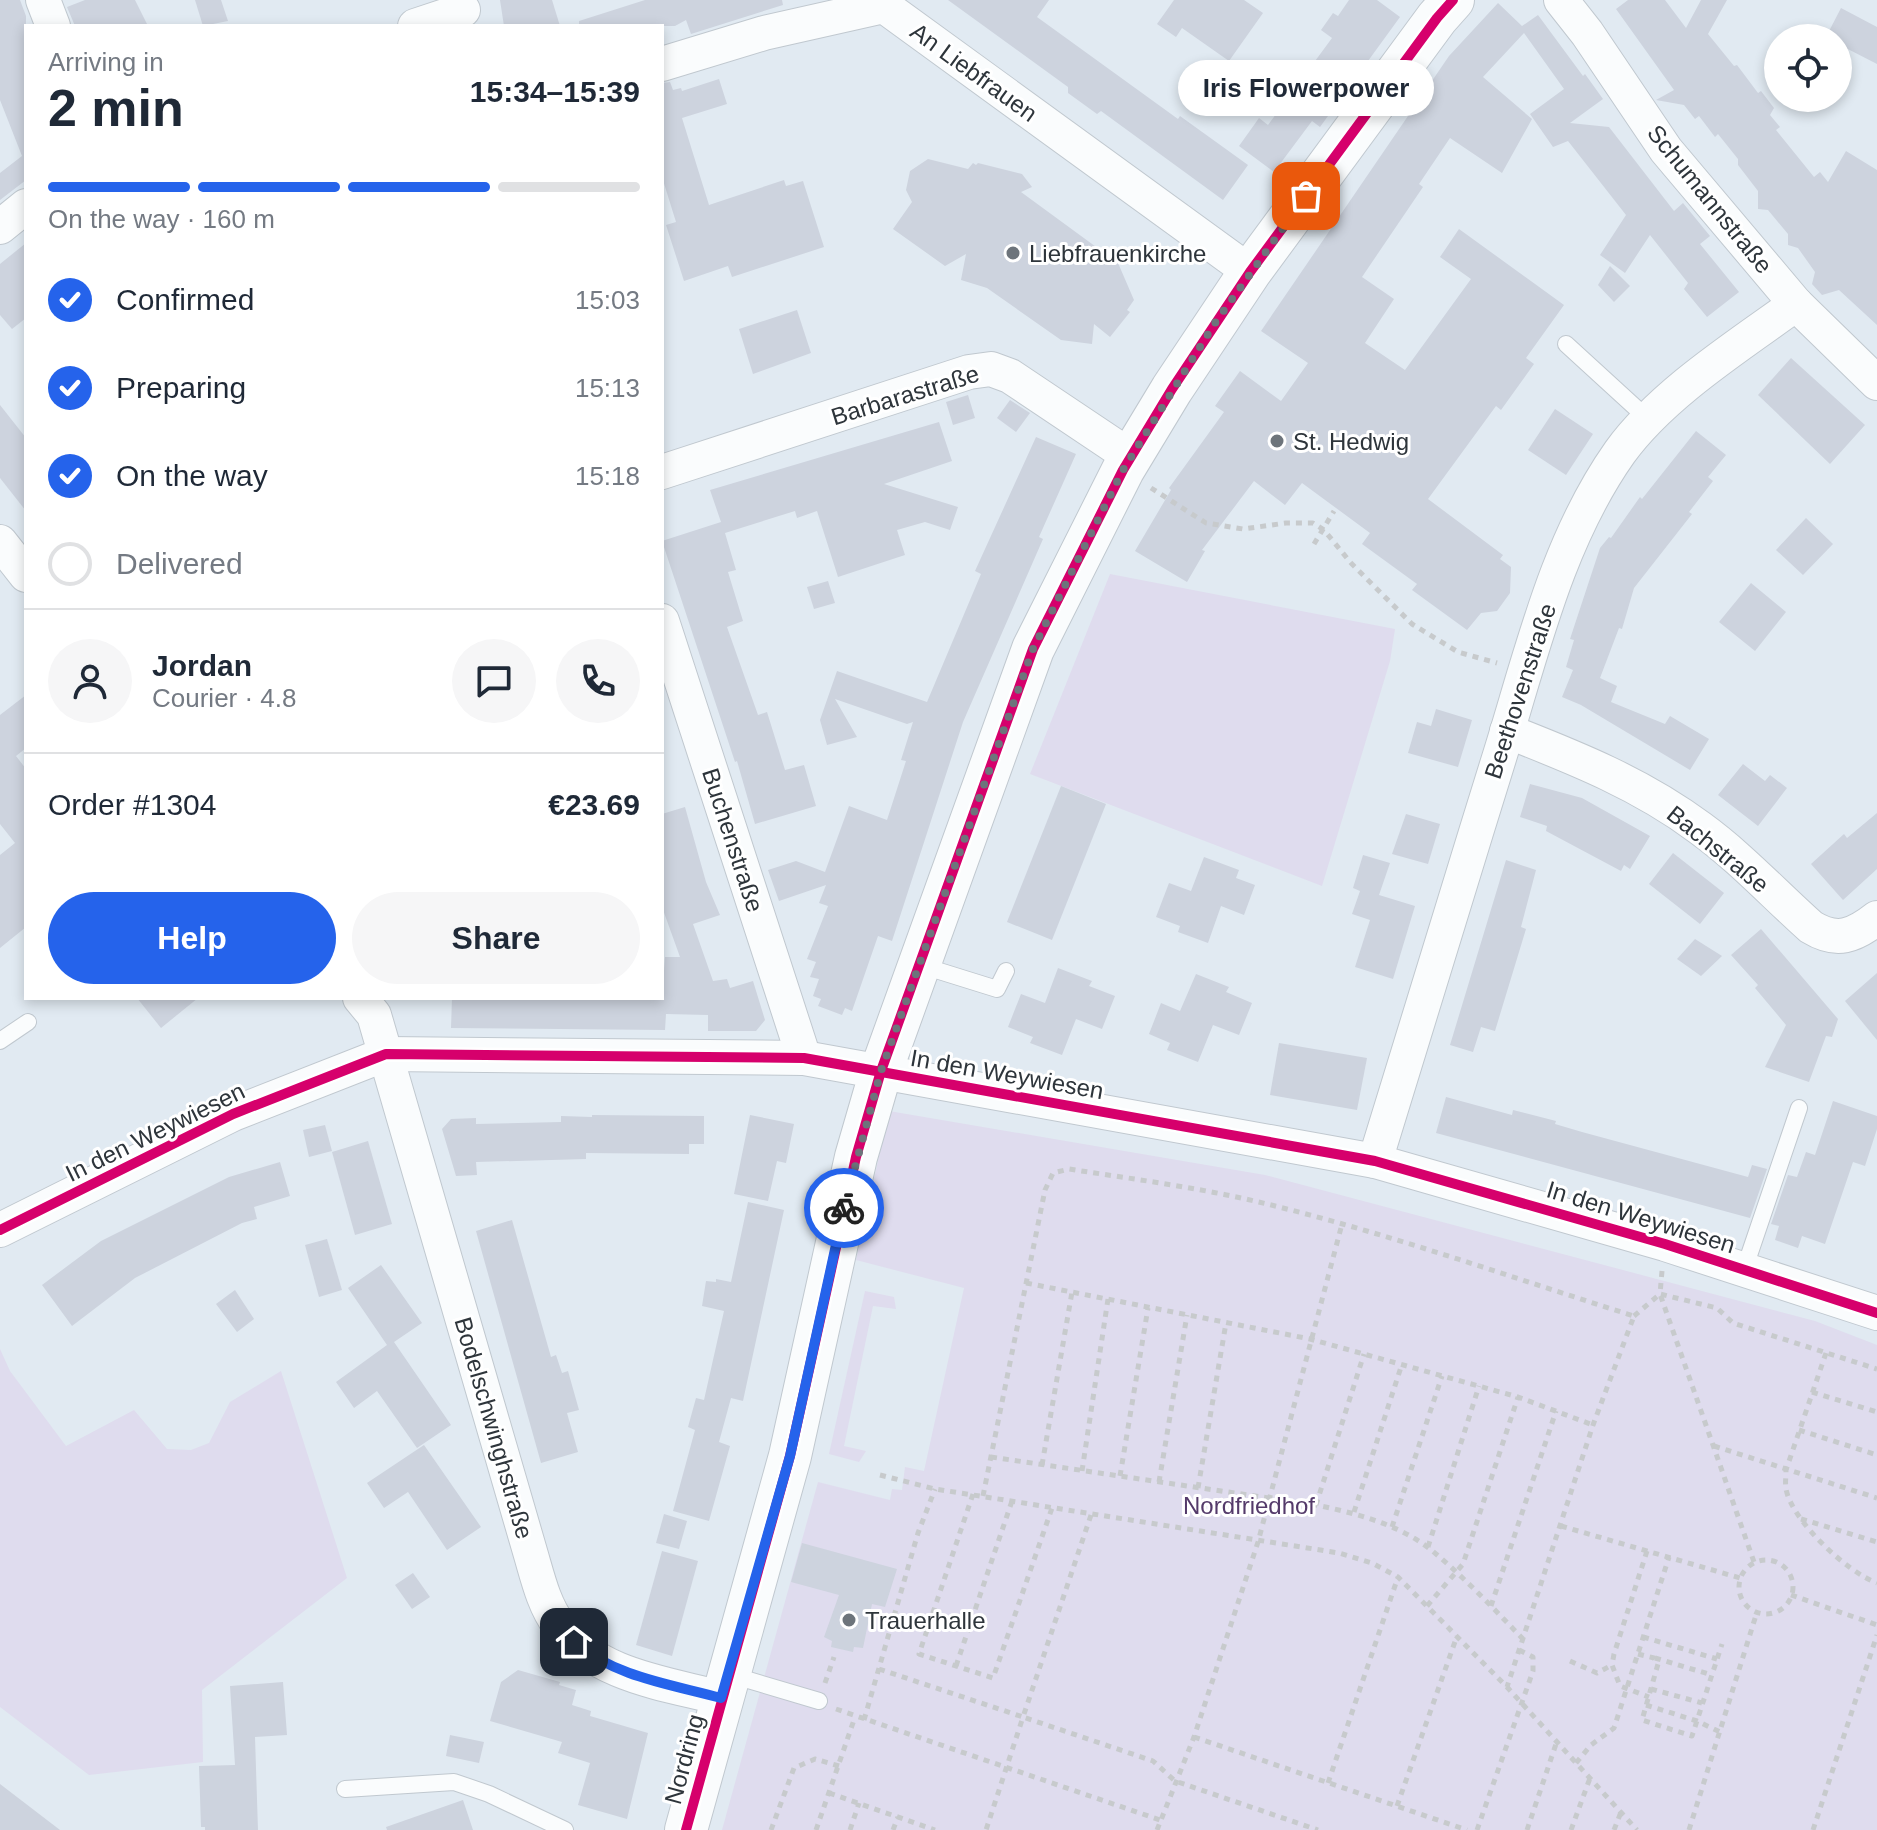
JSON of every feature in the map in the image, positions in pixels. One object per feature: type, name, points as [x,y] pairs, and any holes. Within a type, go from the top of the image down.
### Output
[{"type":"street","points":[[43,0],[52,24]]},
{"type":"street","name":"Schumannstraße","points":[[1561,0],[1666,150],[1796,304],[1877,383]]},
{"type":"street","name":"An Liebfrauen","points":[[664,63],[764,33],[886,3],[1250,272]]},
{"type":"street","name":"Nordring","points":[[686,1830],[790,1456],[856,1157],[881,1071],[1033,649],[1127,464],[1172,389],[1250,272],[1439,9]]},
{"type":"street","points":[[422,24],[464,12]]},
{"type":"street","points":[[0,227],[24,208]]},
{"type":"street","name":"Beethovenstraße","points":[[1375,1161],[1525,671],[1575,531],[1621,450],[1648,419],[1720,358],[1796,304]]},
{"type":"street","name":"Barbarastraße","points":[[664,471],[969,372],[991,369],[1010,376],[1127,464]]},
{"type":"street","name":"Buchenstraße","points":[[664,627],[804,1058]]},
{"type":"street","name":"Bachstraße","points":[[1507,731],[1601,768],[1666,805],[1702,829],[1811,927],[1825,935],[1838,938],[1853,935],[1877,918]]},
{"type":"street","name":"Bodelschwinghstraße","points":[[362,1000],[374,1015],[531,1555],[543,1593],[558,1623],[590,1655],[611,1667],[724,1686]]},
{"type":"street","name":"In den Weywiesen","points":[[0,1230],[233,1114],[386,1054],[804,1058],[1375,1161],[1665,1244],[1877,1313]]},
{"type":"lane","points":[[1566,344],[1648,419]]},
{"type":"lane","points":[[920,965],[997,989],[1006,971]]},
{"type":"lane","points":[[0,1041],[28,1022]]},
{"type":"lane","points":[[1744,1270],[1799,1108]]},
{"type":"lane","points":[[724,1686],[819,1701]]},
{"type":"lane","points":[[345,1789],[454,1782],[489,1794],[565,1830]]},
{"type":"path","points":[[1127,464],[1206,523],[1243,529],[1313,523],[1324,530],[1351,563],[1412,624],[1458,652],[1525,671]]},
{"type":"path","points":[[1314,544],[1334,511]]},
{"type":"path","points":[[983,1496],[1045,1190],[1053,1173],[1069,1169],[1204,1190],[1342,1224],[1634,1316]]},
{"type":"path","points":[[1157,1830],[1194,1737],[1258,1542],[1342,1224]]},
{"type":"path","points":[[1665,1244],[1660,1294],[1754,1562]]},
{"type":"path","points":[[1026,1283],[1310,1339],[1518,1397],[1593,1425]]},
{"type":"path","points":[[1042,1465],[1072,1292]]},
{"type":"path","points":[[1507,1687],[1593,1425],[1634,1316],[1660,1294]]},
{"type":"path","points":[[1660,1294],[1717,1308],[1733,1323],[1877,1369]]},
{"type":"path","points":[[1082,1471],[1108,1299]]},
{"type":"path","points":[[1120,1476],[1148,1307]]},
{"type":"path","points":[[1159,1482],[1187,1315]]},
{"type":"path","points":[[1198,1488],[1226,1323]]},
{"type":"path","points":[[1826,1353],[1786,1470],[1785,1488],[1800,1519],[1850,1568],[1877,1583]]},
{"type":"path","points":[[1316,1505],[1364,1354]]},
{"type":"path","points":[[1354,1512],[1402,1364]]},
{"type":"path","points":[[1392,1527],[1442,1376]]},
{"type":"path","points":[[1428,1547],[1479,1386]]},
{"type":"path","points":[[1812,1392],[1877,1412]]},
{"type":"path","points":[[1426,1606],[1463,1564],[1518,1397]]},
{"type":"path","points":[[1491,1606],[1556,1411]]},
{"type":"path","points":[[1799,1430],[1877,1455]]},
{"type":"path","points":[[1713,1446],[1877,1498]]},
{"type":"path","points":[[991,1457],[1354,1512],[1392,1527],[1428,1547],[1523,1639]]},
{"type":"path","points":[[880,1475],[935,1489],[1339,1553],[1372,1563],[1398,1577],[1457,1636],[1637,1830]]},
{"type":"path","points":[[864,1720],[918,1533],[935,1489]]},
{"type":"path","points":[[973,1494],[919,1654],[993,1678],[1052,1508]]},
{"type":"path","points":[[956,1666],[1012,1501]]},
{"type":"path","points":[[986,1830],[1091,1514]]},
{"type":"path","points":[[1800,1519],[1877,1542]]},
{"type":"path","points":[[1561,1526],[1740,1578]]},
{"type":"path","points":[[1647,1551],[1612,1665],[1620,1686],[1649,1697]]},
{"type":"path","points":[[1576,1763],[1591,1745],[1612,1732],[1669,1557]]},
{"type":"path","points":[[1764,1560],[1784,1566],[1793,1585],[1786,1605],[1778,1611],[1768,1614],[1757,1612],[1742,1599],[1740,1578],[1754,1562],[1764,1560]]},
{"type":"path","points":[[1328,1783],[1398,1577]]},
{"type":"path","points":[[1791,1595],[1877,1625]]},
{"type":"path","points":[[1689,1830],[1757,1612]]},
{"type":"path","points":[[1813,1830],[1877,1635]]},
{"type":"path","points":[[1397,1806],[1457,1636]]},
{"type":"path","points":[[1643,1637],[1717,1659]]},
{"type":"path","points":[[1654,1658],[1658,1664],[1642,1720],[1692,1736],[1722,1644]]},
{"type":"path","points":[[1477,1830],[1534,1662],[1533,1657],[1519,1650]]},
{"type":"path","points":[[1638,1654],[1712,1675]]},
{"type":"path","points":[[1570,1661],[1597,1673],[1612,1665]]},
{"type":"path","points":[[879,1669],[1153,1761],[1175,1781],[1318,1830]]},
{"type":"path","points":[[1651,1689],[1702,1703]]},
{"type":"path","points":[[819,1701],[855,1717],[1160,1820]]},
{"type":"path","points":[[1646,1705],[1697,1721],[1720,1732]]},
{"type":"path","points":[[816,1830],[855,1717]]},
{"type":"path","points":[[1194,1737],[1467,1830]]},
{"type":"path","points":[[1527,1830],[1557,1741]]},
{"type":"path","points":[[771,1830],[794,1768],[815,1759],[839,1766]]},
{"type":"path","points":[[1571,1830],[1590,1778]]},
{"type":"path","points":[[829,1793],[935,1830]]},
{"type":"path","points":[[850,1830],[859,1803]]},
{"type":"path","points":[[1614,1830],[1621,1812]]},
{"type":"path","points":[[893,1830],[898,1817]]},
{"type":"green space","points":[[1110,574],[1395,629],[1390,661],[1322,886],[1030,774]]},
{"type":"green space","name":"Nordfriedhof","points":[[889,1111],[1265,1175],[1815,1321],[1877,1345],[1877,1830],[722,1830],[818,1482],[890,1500],[892,1489],[902,1490],[905,1467],[924,1471],[964,1288],[856,1260]]},
{"type":"green space","points":[[865,1291],[894,1297],[896,1309],[873,1306],[844,1446],[866,1451],[859,1462],[829,1454]]},
{"type":"green space","points":[[0,1349],[10,1371],[66,1446],[134,1410],[167,1449],[191,1450],[209,1443],[230,1402],[281,1371],[347,1578],[202,1690],[203,1762],[89,1775],[0,1707]]},
{"type":"building","points":[[0,0],[20,0],[26,16],[24,182],[0,200],[0,173],[22,156],[0,100]]},
{"type":"building","points":[[85,0],[135,0],[147,24],[74,24],[67,7]]},
{"type":"building","points":[[195,0],[221,0],[228,21],[202,24]]},
{"type":"building","points":[[500,0],[552,0],[559,24],[504,24]]},
{"type":"building","points":[[645,0],[782,0],[783,5],[691,34],[686,20],[675,26],[579,24],[579,21]]},
{"type":"building","points":[[948,0],[1049,0],[1037,17],[1178,119],[1180,116],[1248,165],[1223,200],[1101,111],[1097,114],[1068,93],[1068,87]]},
{"type":"building","points":[[1174,0],[1244,0],[1263,13],[1229,61],[1182,28],[1176,37],[1157,24]]},
{"type":"building","points":[[1349,0],[1377,0],[1400,17],[1320,127],[1312,121],[1274,172],[1239,146],[1259,118],[1268,125],[1332,38],[1321,30],[1333,13],[1338,16]]},
{"type":"building","points":[[1628,0],[1665,0],[1686,28],[1701,0],[1727,0],[1708,34],[1758,93],[1761,91],[1764,95],[1764,112],[1772,112],[1770,115],[1780,127],[1776,130],[1814,177],[1820,172],[1828,182],[1846,151],[1877,170],[1877,325],[1839,290],[1822,295],[1812,284],[1815,272],[1798,248],[1788,245],[1788,234],[1768,210],[1758,209],[1758,191],[1718,134],[1715,137],[1699,116],[1695,119],[1684,105],[1656,100],[1674,90],[1616,9]]},
{"type":"building","points":[[1498,3],[1522,26],[1538,15],[1603,99],[1570,123],[1609,127],[1674,211],[1683,203],[1710,236],[1700,244],[1739,292],[1707,317],[1684,289],[1688,283],[1650,235],[1625,273],[1600,255],[1626,215],[1568,141],[1553,147],[1530,114],[1564,89],[1524,33],[1483,77],[1532,119],[1502,173],[1450,138],[1419,184],[1423,187],[1362,277],[1394,299],[1365,343],[1405,370],[1471,279],[1440,257],[1459,229],[1564,305],[1526,358],[1534,364],[1501,410],[1496,406],[1428,499],[1503,555],[1500,559],[1511,567],[1510,593],[1497,611],[1481,613],[1467,630],[1412,590],[1417,584],[1362,544],[1370,533],[1302,483],[1285,505],[1254,481],[1202,550],[1205,551],[1187,582],[1135,551],[1171,490],[1169,488],[1224,412],[1215,406],[1240,371],[1281,401],[1308,363],[1261,331],[1449,56]]},
{"type":"building","points":[[1841,8],[1877,27],[1877,64],[1852,51],[1852,24],[1833,24]]},
{"type":"building","points":[[719,79],[727,104],[682,118],[709,205],[784,180],[786,186],[803,181],[824,247],[732,277],[728,266],[684,281],[666,225],[676,222],[664,183],[664,83],[670,82],[673,90],[681,88],[682,91]]},
{"type":"building","name":"Liebfrauenkirche","points":[[928,159],[968,169],[973,163],[978,163],[1022,174],[1032,187],[1021,192],[1118,263],[1134,300],[1127,310],[1130,312],[1110,337],[1094,324],[1092,344],[1061,340],[987,288],[961,280],[966,254],[945,266],[893,229],[912,202],[906,190],[910,171]]},
{"type":"building","points":[[24,245],[24,320],[12,329],[0,315],[0,264]]},
{"type":"building","points":[[1610,266],[1630,286],[1614,302],[1598,285]]},
{"type":"building","points":[[797,310],[811,353],[753,374],[739,329]]},
{"type":"building","points":[[1791,358],[1865,425],[1830,464],[1758,395]]},
{"type":"building","points":[[968,395],[975,418],[953,425],[946,402]]},
{"type":"building","points":[[1010,400],[1030,413],[1016,432],[997,418]]},
{"type":"building","points":[[0,405],[24,435],[24,508],[0,478]]},
{"type":"building","points":[[1555,409],[1593,434],[1566,475],[1528,450]]},
{"type":"building","points":[[939,422],[952,461],[884,484],[958,507],[950,530],[925,522],[897,530],[905,555],[838,577],[817,511],[797,518],[795,511],[725,533],[736,570],[728,572],[743,621],[727,627],[758,715],[767,712],[785,770],[804,765],[816,806],[755,824],[737,761],[664,547],[664,540],[721,522],[710,490]]},
{"type":"building","points":[[1696,431],[1726,455],[1708,477],[1713,481],[1689,512],[1692,514],[1634,588],[1622,629],[1619,628],[1600,678],[1617,686],[1611,702],[1665,724],[1670,716],[1709,739],[1690,770],[1581,705],[1562,697],[1573,670],[1566,667],[1574,640],[1570,639],[1600,548]]},
{"type":"building","points":[[1036,437],[1076,454],[1039,537],[1043,539],[963,722],[892,941],[878,936],[852,1011],[845,1008],[842,1015],[818,1006],[821,999],[813,996],[819,979],[810,977],[816,962],[807,959],[828,906],[819,903],[826,885],[779,901],[768,870],[796,861],[825,872],[849,806],[887,820],[906,761],[901,760],[913,722],[907,724],[835,699],[857,737],[827,745],[820,720],[837,671],[927,702],[981,574],[975,571]]},
{"type":"building","points":[[1806,518],[1833,544],[1803,575],[1776,550]]},
{"type":"building","points":[[828,581],[835,603],[814,609],[807,587]]},
{"type":"building","points":[[1751,583],[1786,612],[1755,651],[1719,622]]},
{"type":"building","points":[[24,697],[24,750],[16,756],[24,766],[24,929],[0,948],[0,855],[15,843],[0,824],[0,715]]},
{"type":"building","points":[[1436,709],[1472,720],[1458,767],[1408,753],[1417,722],[1431,726]]},
{"type":"building","points":[[1743,764],[1765,781],[1770,775],[1787,788],[1758,826],[1718,795]]},
{"type":"building","points":[[1530,784],[1582,798],[1650,836],[1630,869],[1624,865],[1621,871],[1546,831],[1547,826],[1520,817]]},
{"type":"building","points":[[1061,786],[1106,804],[1052,940],[1007,922]]},
{"type":"building","points":[[685,807],[706,882],[720,915],[693,924],[713,981],[727,979],[730,988],[753,981],[765,1020],[756,1031],[708,1031],[708,1015],[666,1014],[665,1030],[451,1028],[452,1000],[664,1000],[665,957],[680,957],[664,913],[664,813]]},
{"type":"building","points":[[1877,813],[1877,869],[1843,900],[1811,864],[1844,834],[1847,838]]},
{"type":"building","points":[[1406,814],[1440,824],[1428,864],[1392,854]]},
{"type":"building","points":[[1673,853],[1724,893],[1700,924],[1649,884]]},
{"type":"building","points":[[1363,855],[1390,863],[1379,895],[1415,906],[1393,979],[1355,967],[1370,920],[1352,914],[1360,891],[1353,888]]},
{"type":"building","points":[[1204,857],[1239,870],[1236,878],[1255,885],[1244,915],[1221,906],[1208,943],[1178,932],[1180,926],[1156,917],[1169,883],[1191,891]]},
{"type":"building","points":[[1506,860],[1536,870],[1521,927],[1526,929],[1495,1031],[1481,1027],[1473,1052],[1450,1045]]},
{"type":"building","points":[[1761,929],[1838,1019],[1832,1037],[1826,1036],[1809,1082],[1765,1067],[1786,1025],[1755,988],[1758,985],[1731,955]]},
{"type":"building","points":[[1695,939],[1722,956],[1701,976],[1677,959]]},
{"type":"building","points":[[1058,968],[1092,981],[1089,986],[1115,996],[1102,1029],[1076,1019],[1062,1055],[1030,1043],[1033,1037],[1008,1027],[1021,994],[1045,1003]]},
{"type":"building","points":[[1877,973],[1877,1040],[1845,1001]]},
{"type":"building","points":[[1196,974],[1229,987],[1226,992],[1252,1003],[1239,1035],[1213,1025],[1198,1062],[1167,1050],[1170,1043],[1149,1034],[1161,1003],[1180,1011]]},
{"type":"building","points":[[139,1000],[196,1000],[161,1028]]},
{"type":"building","points":[[1279,1043],[1367,1058],[1357,1110],[1270,1095]]},
{"type":"building","points":[[1446,1097],[1512,1115],[1513,1110],[1556,1121],[1555,1124],[1582,1132],[1748,1177],[1752,1165],[1767,1169],[1750,1218],[1436,1133]]},
{"type":"building","points":[[1833,1101],[1877,1116],[1877,1129],[1865,1166],[1853,1162],[1825,1244],[1802,1236],[1798,1248],[1775,1240],[1779,1226],[1771,1224],[1788,1175],[1797,1177],[1806,1152],[1815,1155]]},
{"type":"building","points":[[750,1115],[794,1124],[786,1163],[777,1161],[768,1201],[734,1194]]},
{"type":"building","points":[[561,1116],[704,1116],[704,1144],[689,1144],[689,1154],[586,1153],[586,1159],[476,1162],[477,1175],[456,1176],[442,1129],[451,1119],[476,1118],[476,1124],[561,1122]]},
{"type":"building","points":[[325,1125],[332,1151],[309,1157],[303,1130]]},
{"type":"building","points":[[368,1141],[392,1224],[355,1235],[332,1152]]},
{"type":"building","points":[[280,1162],[290,1196],[254,1207],[257,1219],[242,1223],[135,1278],[72,1326],[42,1285],[101,1241],[229,1177]]},
{"type":"building","points":[[748,1202],[784,1210],[743,1401],[731,1398],[719,1442],[730,1446],[709,1521],[673,1511],[695,1430],[688,1427],[696,1398],[704,1400],[724,1311],[702,1306],[706,1281],[731,1282]]},
{"type":"building","points":[[512,1220],[551,1357],[556,1355],[562,1373],[568,1371],[579,1410],[567,1413],[578,1452],[541,1463],[476,1231]]},
{"type":"building","points":[[327,1239],[342,1290],[319,1297],[305,1245]]},
{"type":"building","points":[[381,1265],[422,1323],[394,1342],[451,1425],[417,1448],[377,1391],[354,1408],[336,1382],[387,1345],[348,1288]]},
{"type":"building","points":[[235,1290],[254,1319],[237,1332],[216,1304]]},
{"type":"building","points":[[424,1445],[481,1527],[447,1550],[408,1492],[384,1508],[367,1483]]},
{"type":"building","points":[[664,1514],[687,1521],[679,1549],[656,1543]]},
{"type":"building","points":[[802,1543],[897,1569],[885,1607],[872,1604],[863,1648],[854,1647],[853,1652],[831,1647],[832,1641],[824,1637],[839,1595],[791,1582]]},
{"type":"building","points":[[662,1551],[698,1561],[672,1656],[636,1645]]},
{"type":"building","points":[[413,1573],[430,1597],[412,1609],[395,1585]]},
{"type":"building","points":[[518,1670],[576,1690],[572,1705],[591,1711],[590,1716],[648,1733],[627,1819],[578,1805],[590,1763],[558,1753],[562,1742],[490,1721],[501,1682]]},
{"type":"building","points":[[283,1682],[287,1735],[255,1737],[258,1830],[205,1830],[201,1827],[199,1766],[235,1765],[230,1686]]},
{"type":"building","points":[[450,1735],[484,1742],[479,1763],[446,1756]]},
{"type":"building","points":[[0,1784],[60,1830],[0,1830]]},
{"type":"building","points":[[463,1800],[473,1830],[387,1830],[386,1827]]},
{"type":"cycle path","points":[[686,1830],[790,1456],[856,1157],[881,1071],[1033,649],[1123,470],[1172,389],[1250,272],[1453,0]]},
{"type":"cycle path","points":[[0,1230],[233,1114],[386,1054],[804,1058],[1375,1161],[1665,1244],[1877,1313]]},
{"type":"way so far","points":[[844,1208],[881,1071],[1033,649],[1123,470],[1215,323],[1306,196]]},
{"type":"place","name":"Iris Flowerpower","points":[[1306,196]]},
{"type":"place","name":"Liebfrauenkirche","points":[[1013,253]]},
{"type":"place","name":"St. Hedwig","points":[[1277,441]]},
{"type":"place","name":"Trauerhalle","points":[[849,1620]]},
{"type":"route","points":[[574,1642],[611,1667],[721,1698],[790,1456],[844,1208]]}]
